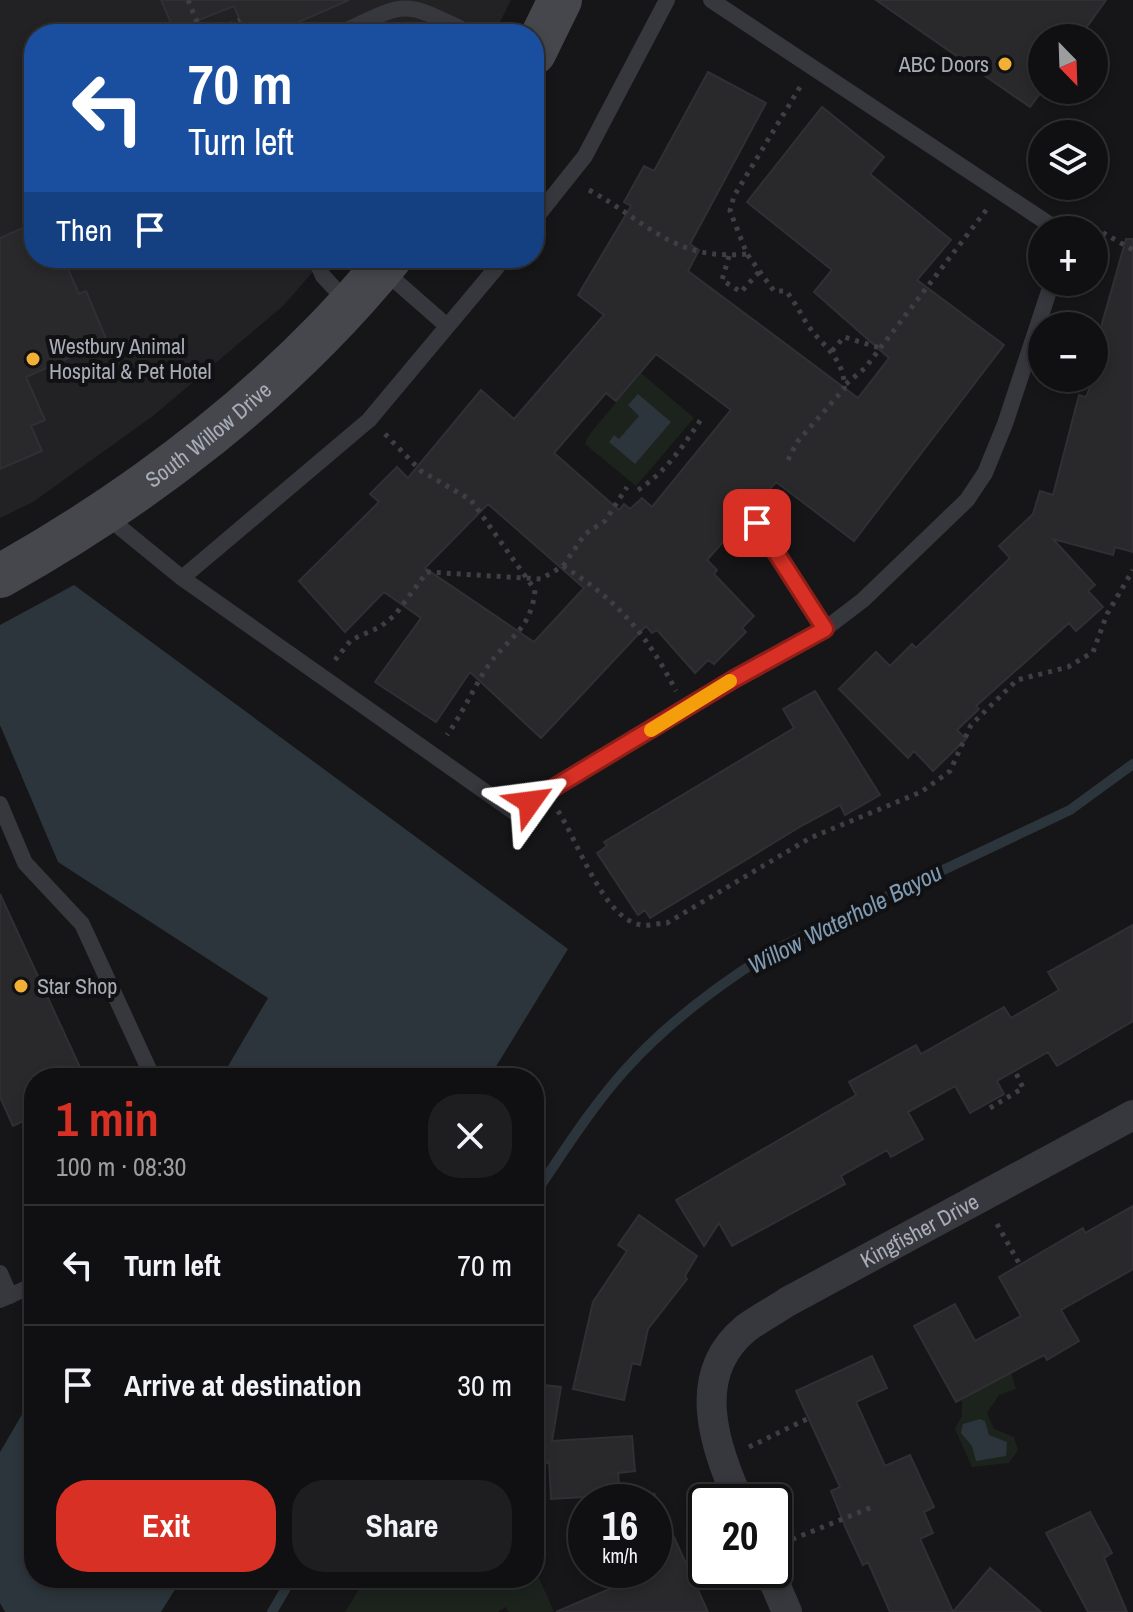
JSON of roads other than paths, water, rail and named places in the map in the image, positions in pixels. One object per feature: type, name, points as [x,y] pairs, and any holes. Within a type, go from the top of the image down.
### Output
[{"type":"street","points":[[544,33],[560,0]]},
{"type":"street","name":"South Willow Drive","points":[[0,576],[105,515],[242,406],[349,305],[381,268]]},
{"type":"street","name":"Kingfisher Drive","points":[[731,1484],[721,1459],[709,1409],[718,1363],[743,1331],[787,1302],[1133,1115]]},
{"type":"street","points":[[777,1588],[787,1612]]},
{"type":"lane","points":[[544,207],[585,156],[667,0]]},
{"type":"lane","points":[[711,0],[1037,216]]},
{"type":"lane","points":[[359,24],[404,2],[418,4],[454,24]]},
{"type":"lane","points":[[319,268],[349,305]]},
{"type":"lane","points":[[390,268],[447,326]]},
{"type":"lane","points":[[182,578],[369,420],[496,268]]},
{"type":"lane","points":[[105,515],[182,578],[514,812],[825,629],[863,600],[967,500],[985,473],[1005,424],[1047,296]]},
{"type":"lane","points":[[757,523],[825,629]]},
{"type":"lane","points":[[0,804],[25,863],[82,924],[148,1068]]},
{"type":"lane","points":[[0,1273],[5,1298],[24,1289]]},
{"type":"waterway","name":"Willow Waterhole Bayou","points":[[544,1180],[588,1116],[625,1070],[677,1020],[734,976],[774,950],[1070,810],[1133,764]]},
{"type":"waterway","name":"Willow Waterhole Bayou","points":[[272,1612],[286,1588]]},
{"type":"place","name":"ABC Doors","points":[[1005,64]]},
{"type":"place","name":"Westbury Animal Hospital & Pet Hotel","points":[[33,359]]},
{"type":"place","name":"Star Shop","points":[[21,986]]}]
